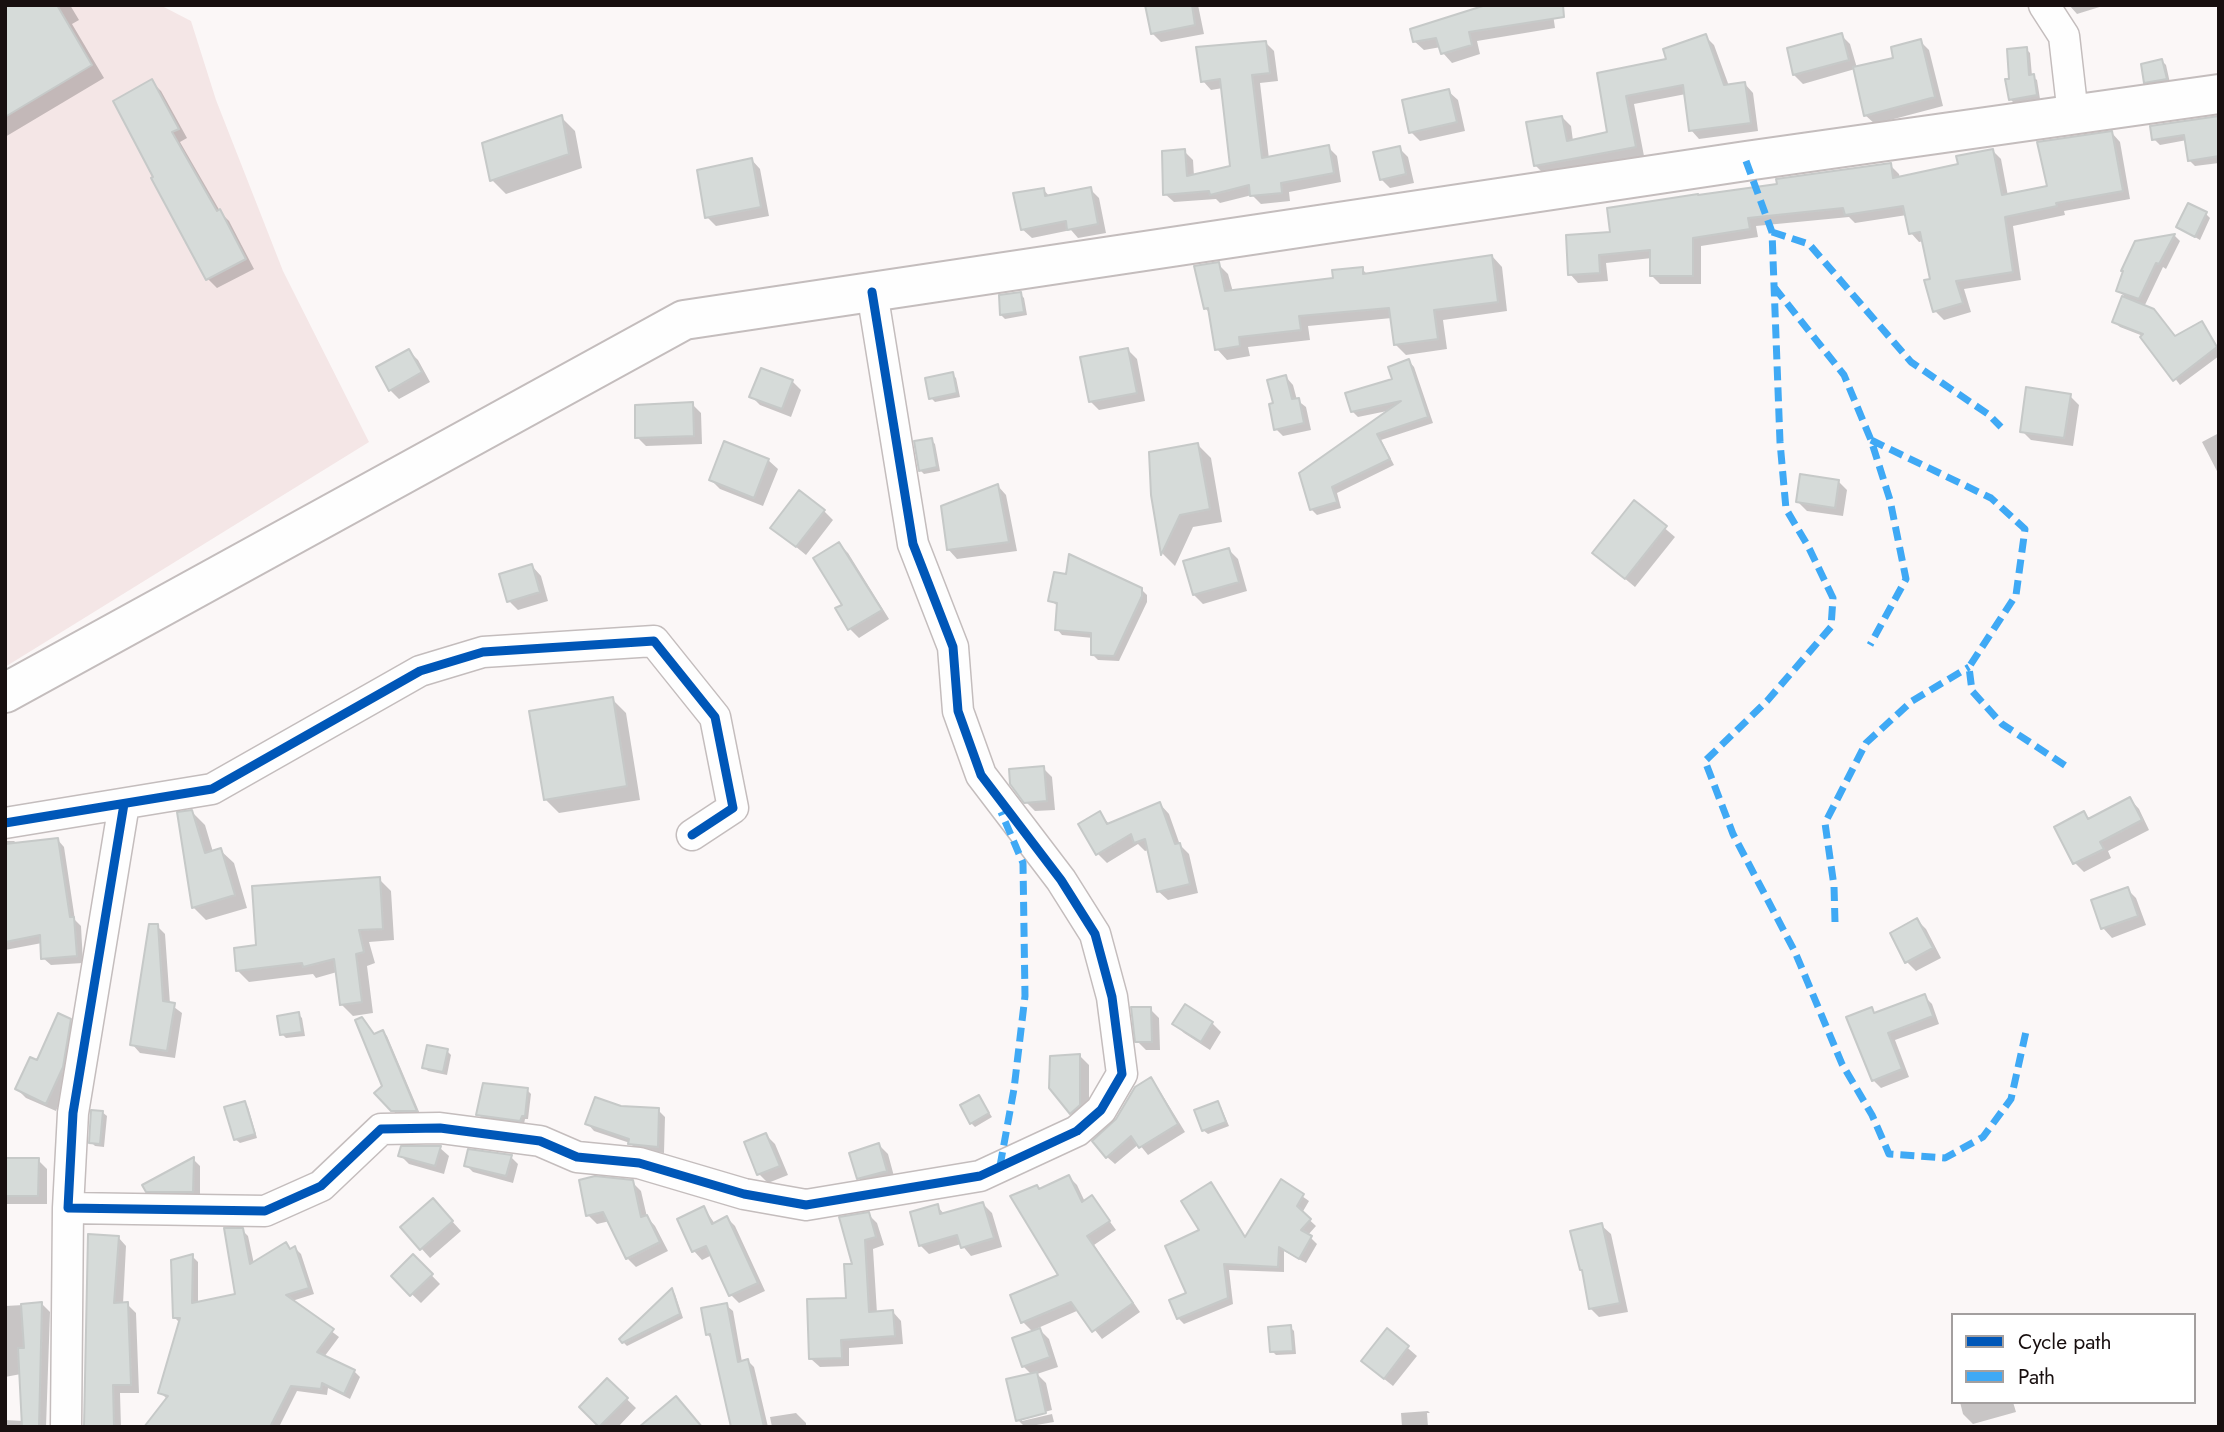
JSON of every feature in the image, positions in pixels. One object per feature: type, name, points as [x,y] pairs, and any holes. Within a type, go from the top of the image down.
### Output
[{"type":"main road","points":[[5,693],[684,320],[1719,165],[2219,94]]},
{"type":"street","points":[[2044,5],[2064,36],[2073,115]]},
{"type":"street","points":[[68,1208],[265,1211],[321,1186],[381,1129],[440,1128],[540,1141],[577,1157],[639,1163],[744,1194],[806,1205],[980,1175],[1077,1131],[1101,1110],[1122,1074],[1112,997],[1094,934],[1061,880],[981,775],[958,711],[953,647],[913,544],[872,292]]},
{"type":"street","points":[[5,823],[212,789],[420,671],[483,652],[654,641],[715,717],[733,808],[692,835]]},
{"type":"street","points":[[66,1427],[68,1208],[73,1113],[124,804]]},
{"type":"shaded area","points":[[5,5],[160,5],[191,21],[216,100],[283,271],[369,442],[5,667]]},
{"type":"building","points":[[5,5],[57,5],[92,65],[5,117]]},
{"type":"building","points":[[1145,5],[1192,5],[1195,25],[1151,34]]},
{"type":"building","points":[[1486,5],[1563,5],[1564,17],[1469,32],[1472,45],[1441,54],[1436,38],[1413,42],[1410,29]]},
{"type":"building","points":[[1842,33],[1849,60],[1793,75],[1787,48]]},
{"type":"building","points":[[1706,34],[1724,85],[1745,82],[1751,123],[1689,131],[1683,85],[1626,96],[1636,147],[1534,166],[1526,122],[1562,116],[1567,141],[1607,132],[1597,73],[1666,59],[1663,49]]},
{"type":"building","points":[[1921,39],[1935,97],[1864,116],[1853,67],[1893,58],[1891,47]]},
{"type":"building","points":[[1266,41],[1270,73],[1252,75],[1262,158],[1329,145],[1334,173],[1281,183],[1282,193],[1250,196],[1249,185],[1210,195],[1209,191],[1163,195],[1162,151],[1185,149],[1187,176],[1230,166],[1220,79],[1201,82],[1196,47]]},
{"type":"building","points":[[2027,47],[2029,75],[2034,74],[2037,95],[2009,100],[2005,79],[2009,79],[2007,49]]},
{"type":"building","points":[[2162,59],[2167,79],[2144,83],[2141,64]]},
{"type":"building","points":[[152,79],[179,129],[172,132],[217,211],[220,209],[246,259],[206,280],[113,101]]},
{"type":"building","points":[[1449,89],[1457,122],[1409,133],[1402,100]]},
{"type":"building","points":[[562,115],[569,154],[490,181],[482,143]]},
{"type":"building","points":[[2219,116],[2219,156],[2188,161],[2184,135],[2152,140],[2150,126]]},
{"type":"building","points":[[2112,131],[2123,191],[2056,203],[2057,206],[2005,217],[2013,272],[1956,281],[1963,303],[1933,312],[1924,280],[1930,279],[1920,232],[1909,234],[1903,206],[1845,215],[1843,208],[1748,218],[1750,229],[1693,238],[1693,276],[1650,276],[1650,250],[1599,255],[1600,273],[1568,275],[1566,235],[1610,232],[1607,208],[1777,184],[1776,179],[1891,163],[1893,178],[1958,164],[1956,156],[1993,149],[2002,195],[2047,186],[2037,142]]},
{"type":"building","points":[[1400,146],[1406,174],[1380,180],[1373,152]]},
{"type":"building","points":[[752,158],[761,207],[705,218],[697,170]]},
{"type":"building","points":[[1091,187],[1098,224],[1067,230],[1066,221],[1021,230],[1013,193],[1044,188],[1045,196]]},
{"type":"building","points":[[2188,203],[2207,212],[2195,237],[2176,227]]},
{"type":"building","points":[[2175,234],[2159,264],[2156,263],[2139,299],[2116,291],[2121,271],[2135,241]]},
{"type":"building","points":[[1492,255],[1498,302],[1434,310],[1438,339],[1394,345],[1389,308],[1299,316],[1301,330],[1239,337],[1240,346],[1215,350],[1208,308],[1204,309],[1194,266],[1219,262],[1225,291],[1333,278],[1332,270],[1363,267],[1363,274]]},
{"type":"building","points":[[1021,292],[1024,312],[1000,315],[999,295]]},
{"type":"building","points":[[2122,296],[2154,309],[2175,336],[2202,321],[2217,347],[2173,381],[2140,337],[2143,334],[2112,322]]},
{"type":"building","points":[[1128,348],[1137,393],[1089,402],[1080,357]]},
{"type":"building","points":[[409,349],[422,372],[389,391],[376,367]]},
{"type":"building","points":[[1409,359],[1428,417],[1377,434],[1390,459],[1332,487],[1337,502],[1310,510],[1299,473],[1401,401],[1351,412],[1345,393],[1392,379],[1388,367]]},
{"type":"building","points":[[761,368],[793,380],[782,409],[749,397]]},
{"type":"building","points":[[953,372],[957,393],[929,399],[925,378]]},
{"type":"building","points":[[1286,375],[1292,399],[1299,398],[1304,423],[1274,430],[1269,404],[1273,403],[1267,380]]},
{"type":"building","points":[[2026,387],[2071,394],[2064,438],[2020,432]]},
{"type":"building","points":[[693,402],[694,436],[635,438],[635,405]]},
{"type":"building","points":[[932,438],[937,467],[919,471],[914,441]]},
{"type":"building","points":[[724,441],[769,459],[754,498],[709,480]]},
{"type":"building","points":[[1198,443],[1210,509],[1180,515],[1161,555],[1151,495],[1149,452]]},
{"type":"building","points":[[1800,474],[1839,480],[1835,508],[1796,502]]},
{"type":"building","points":[[998,484],[1009,542],[947,550],[941,506]]},
{"type":"building","points":[[799,490],[825,510],[796,547],[770,528]]},
{"type":"building","points":[[1634,500],[1667,526],[1625,579],[1592,553]]},
{"type":"building","points":[[839,542],[882,610],[848,630],[835,608],[842,605],[813,558]]},
{"type":"building","points":[[1229,548],[1239,582],[1193,595],[1183,561]]},
{"type":"building","points":[[1069,554],[1142,588],[1142,596],[1114,656],[1091,655],[1091,633],[1055,630],[1057,603],[1048,601],[1054,572],[1066,574]]},
{"type":"building","points":[[532,564],[540,592],[507,602],[499,574]]},
{"type":"building","points":[[613,697],[627,786],[544,800],[529,711]]},
{"type":"building","points":[[1044,766],[1047,801],[1024,803],[1010,784],[1009,769]]},
{"type":"building","points":[[2130,797],[2142,820],[2100,842],[2104,849],[2073,864],[2054,827],[2084,811],[2088,819]]},
{"type":"building","points":[[1160,802],[1175,844],[1180,843],[1190,884],[1157,892],[1145,839],[1134,843],[1131,834],[1096,855],[1078,824],[1100,811],[1107,824]]},
{"type":"building","points":[[192,810],[205,853],[221,848],[235,895],[192,908],[177,812]]},
{"type":"building","points":[[58,838],[70,917],[74,917],[77,956],[41,959],[40,935],[5,942],[5,844]]},
{"type":"building","points":[[380,877],[383,929],[359,930],[364,952],[356,954],[362,1002],[340,1005],[334,959],[303,967],[302,963],[236,971],[234,948],[256,945],[252,886]]},
{"type":"building","points":[[2128,887],[2138,916],[2101,929],[2091,900]]},
{"type":"building","points":[[1917,918],[1933,948],[1905,963],[1890,933]]},
{"type":"building","points":[[149,924],[158,924],[163,1001],[175,1003],[167,1051],[130,1045]]},
{"type":"building","points":[[1925,994],[1933,1016],[1888,1033],[1902,1069],[1872,1081],[1846,1017],[1872,1007],[1874,1013]]},
{"type":"building","points":[[1185,1004],[1213,1022],[1201,1042],[1172,1024]]},
{"type":"building","points":[[1131,1007],[1151,1007],[1152,1042],[1135,1042]]},
{"type":"building","points":[[299,1012],[302,1032],[280,1035],[277,1016]]},
{"type":"building","points":[[58,1013],[71,1019],[63,1067],[46,1104],[15,1089],[30,1057],[37,1060]]},
{"type":"building","points":[[362,1017],[374,1034],[383,1030],[417,1111],[391,1111],[374,1093],[382,1086],[355,1020]]},
{"type":"building","points":[[427,1045],[448,1049],[443,1072],[422,1068]]},
{"type":"building","points":[[1080,1054],[1080,1105],[1070,1114],[1049,1088],[1050,1056]]},
{"type":"building","points":[[1151,1077],[1178,1124],[1139,1148],[1131,1136],[1106,1158],[1092,1141],[1116,1119],[1135,1087]]},
{"type":"building","points":[[483,1083],[528,1088],[525,1116],[522,1116],[520,1121],[476,1115]]},
{"type":"building","points":[[979,1095],[989,1113],[970,1124],[960,1105]]},
{"type":"building","points":[[595,1097],[621,1106],[659,1108],[658,1147],[628,1144],[629,1139],[585,1124]]},
{"type":"building","points":[[245,1101],[255,1134],[234,1140],[224,1107]]},
{"type":"building","points":[[1218,1101],[1226,1122],[1202,1131],[1194,1110]]},
{"type":"building","points":[[91,1110],[103,1111],[100,1144],[89,1143]]},
{"type":"building","points":[[766,1133],[780,1166],[757,1175],[744,1142]]},
{"type":"building","points":[[879,1143],[887,1171],[857,1179],[849,1153]]},
{"type":"building","points":[[401,1146],[441,1146],[435,1166],[398,1156]]},
{"type":"building","points":[[468,1149],[512,1155],[506,1176],[464,1166]]},
{"type":"building","points":[[194,1157],[193,1192],[146,1192],[142,1185]]},
{"type":"building","points":[[5,1158],[39,1158],[38,1196],[5,1196]]},
{"type":"building","points":[[1069,1175],[1082,1202],[1092,1195],[1110,1221],[1087,1236],[1133,1303],[1092,1332],[1071,1302],[1021,1323],[1010,1295],[1058,1275],[1010,1196],[1037,1185],[1039,1189]]},
{"type":"building","points":[[595,1176],[633,1180],[641,1217],[647,1215],[660,1242],[626,1259],[603,1212],[586,1216],[579,1180]]},
{"type":"building","points":[[1281,1179],[1304,1194],[1297,1206],[1311,1219],[1301,1230],[1312,1236],[1299,1259],[1279,1247],[1278,1267],[1224,1264],[1228,1298],[1177,1319],[1169,1300],[1186,1293],[1165,1246],[1199,1230],[1181,1201],[1211,1182],[1245,1237]]},
{"type":"building","points":[[433,1198],[453,1221],[420,1250],[400,1227]]},
{"type":"building","points":[[983,1202],[994,1238],[961,1248],[957,1235],[919,1246],[910,1212],[938,1204],[940,1214]]},
{"type":"building","points":[[704,1206],[712,1224],[727,1216],[758,1283],[729,1296],[706,1246],[692,1252],[677,1219]]},
{"type":"building","points":[[869,1212],[876,1237],[865,1240],[869,1312],[893,1310],[895,1336],[841,1340],[842,1358],[809,1359],[807,1299],[846,1298],[844,1264],[852,1264],[839,1217]]},
{"type":"building","points":[[1602,1223],[1620,1303],[1589,1309],[1582,1270],[1570,1231]]},
{"type":"building","points":[[224,1228],[243,1228],[250,1264],[286,1242],[290,1249],[295,1246],[309,1288],[286,1295],[334,1329],[317,1352],[355,1370],[344,1394],[322,1383],[321,1389],[291,1386],[270,1427],[144,1427],[168,1396],[158,1393],[180,1318],[173,1318],[171,1260],[193,1254],[192,1303],[235,1294]]},
{"type":"building","points":[[88,1234],[119,1236],[114,1303],[128,1302],[131,1385],[113,1385],[114,1427],[84,1427]]},
{"type":"building","points":[[413,1254],[433,1274],[410,1296],[391,1276]]},
{"type":"building","points":[[672,1288],[680,1314],[622,1343],[619,1339]]},
{"type":"building","points":[[42,1302],[39,1427],[22,1427],[18,1348],[24,1348],[21,1304]]},
{"type":"building","points":[[727,1303],[738,1362],[748,1359],[764,1427],[731,1427],[710,1334],[706,1335],[701,1308]]},
{"type":"building","points":[[1291,1325],[1293,1351],[1270,1352],[1268,1327]]},
{"type":"building","points":[[1040,1328],[1050,1357],[1022,1367],[1012,1338]]},
{"type":"building","points":[[1387,1328],[1409,1346],[1384,1379],[1361,1361]]},
{"type":"building","points":[[1037,1372],[1046,1413],[1016,1421],[1006,1379]]},
{"type":"building","points":[[607,1378],[628,1398],[599,1427],[579,1407]]},
{"type":"building","points":[[676,1396],[702,1427],[639,1427]]},
{"type":"marked path","points":[[1746,161],[1772,232],[1780,442],[1786,509],[1808,546],[1833,598],[1831,627],[1767,701],[1705,761],[1733,834],[1795,952],[1842,1064],[1872,1115],[1889,1154],[1945,1158],[1983,1137],[2011,1099],[2027,1027]]},
{"type":"marked path","points":[[1772,232],[1809,244],[1911,362],[1988,414],[2001,427]]},
{"type":"marked path","points":[[1774,287],[1844,375],[1871,440],[1890,500],[1906,579],[1870,645]]},
{"type":"marked path","points":[[1871,440],[1991,498],[2025,529],[2016,595],[1969,667],[1972,691],[2002,724],[2066,766]]},
{"type":"marked path","points":[[1835,922],[1834,886],[1825,823],[1866,743],[1912,701],[1969,667]]},
{"type":"marked path","points":[[1000,1166],[1014,1089],[1025,996],[1023,863],[1001,812]]},
{"type":"cycle path","points":[[124,804],[73,1113],[68,1208],[265,1211],[321,1186],[381,1129],[440,1128],[540,1141],[577,1157],[639,1163],[744,1194],[806,1205],[980,1176],[1077,1131],[1101,1110],[1122,1074],[1112,997],[1095,934],[1061,880],[981,775],[958,711],[953,647],[913,544],[872,292]]},
{"type":"cycle path","points":[[5,823],[212,789],[420,671],[483,652],[654,641],[715,717],[733,808],[692,835]]}]
